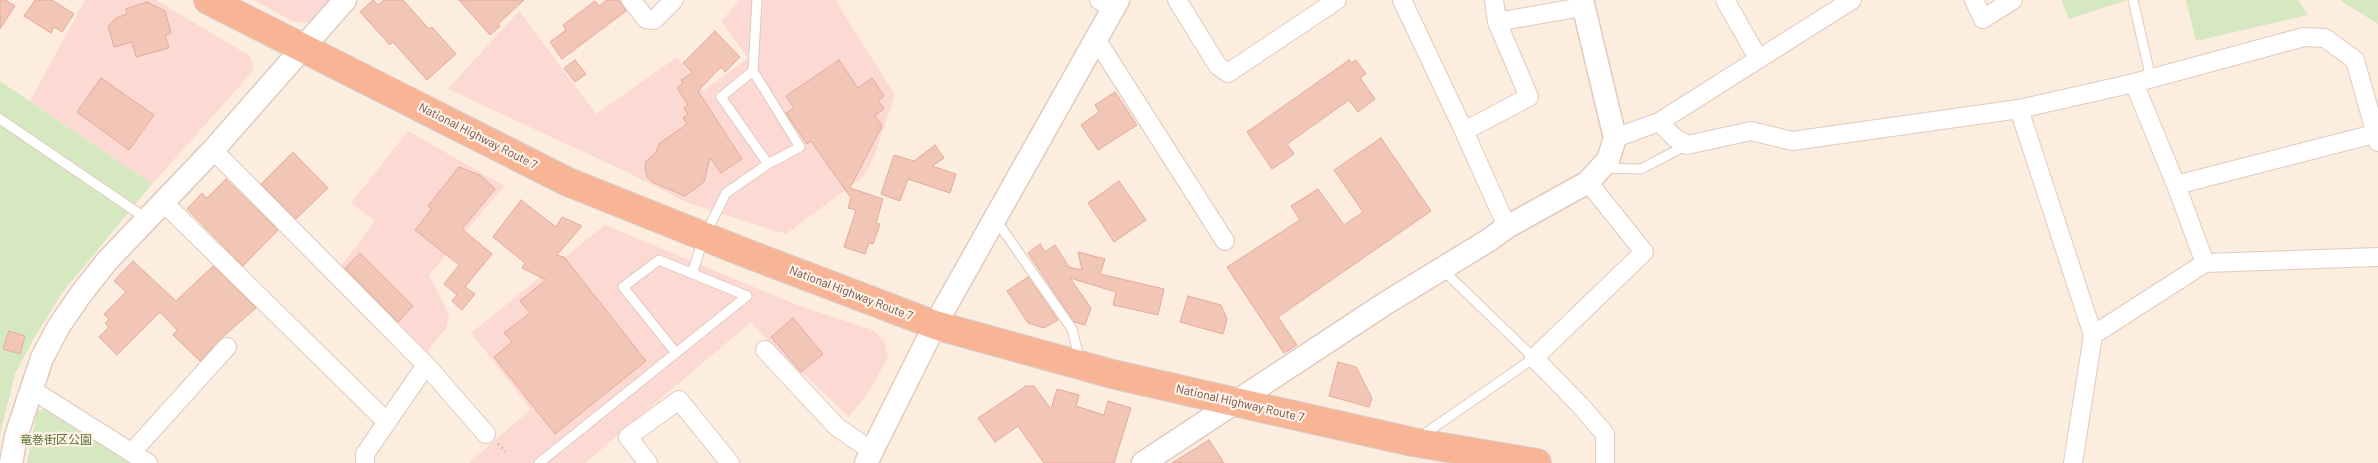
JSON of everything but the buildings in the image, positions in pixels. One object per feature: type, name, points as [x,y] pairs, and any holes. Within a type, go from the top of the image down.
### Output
[{"type":"highway","name":"National Highway Route 7","points":[[208,0],[568,182],[704,237],[935,325],[1081,366],[1422,446],[1536,463]]},
{"type":"street","points":[[11,463],[31,389],[42,358],[59,326],[107,261],[213,150],[345,0]]},
{"type":"street","points":[[631,0],[646,19],[654,20],[674,0]]},
{"type":"street","points":[[1177,0],[1218,66],[1228,72],[1337,0]]},
{"type":"street","points":[[1402,0],[1507,226]]},
{"type":"street","points":[[1464,131],[1529,96],[1497,22],[1494,0]]},
{"type":"street","points":[[1725,0],[1758,58]]},
{"type":"street","points":[[1615,138],[1659,122],[1852,0]]},
{"type":"street","points":[[1974,0],[1983,19],[2013,0]]},
{"type":"street","points":[[765,350],[837,427],[869,457],[935,325],[1096,39],[1110,3]]},
{"type":"street","points":[[1143,463],[1507,226],[1594,175],[1608,160],[1615,138],[1582,3],[1497,22]]},
{"type":"street","points":[[1659,122],[1675,138],[1687,145],[1751,131],[1792,141],[2019,109],[2143,81],[2304,37],[2325,38],[2355,60],[2377,136],[2176,185]]},
{"type":"street","points":[[1096,39],[1225,241]]},
{"type":"street","points":[[2143,81],[2176,185],[2205,263]]},
{"type":"street","points":[[2019,109],[2093,334],[2073,463]]},
{"type":"street","points":[[213,150],[426,365],[486,434]]},
{"type":"street","points":[[1594,175],[1644,252],[1534,358],[1580,405],[1605,434],[1606,463]]},
{"type":"street","points":[[163,202],[386,420]]},
{"type":"street","points":[[2093,334],[2205,263],[2378,257]]},
{"type":"street","points":[[133,451],[227,347]]},
{"type":"street","points":[[364,463],[365,454],[386,420],[426,365]]},
{"type":"street","points":[[31,389],[133,451],[148,463]]},
{"type":"street","points":[[648,463],[628,438],[679,400],[730,463]]},
{"type":"lane","points":[[692,274],[704,237],[726,193],[768,164],[800,147],[753,71],[757,0]]},
{"type":"lane","points":[[2133,0],[2143,81]]},
{"type":"lane","points":[[753,71],[721,97],[768,164]]},
{"type":"lane","points":[[0,119],[101,190],[147,219]]},
{"type":"lane","points":[[1594,175],[1640,169],[1687,145]]},
{"type":"lane","points":[[996,219],[1072,329],[1081,366]]},
{"type":"lane","points":[[539,463],[747,296],[659,260],[624,287],[676,353]]},
{"type":"lane","points":[[1422,446],[1534,358],[1442,269]]},
{"type":"shaded area","points":[[85,0],[156,0],[250,56],[254,70],[152,184],[30,101]]},
{"type":"shaded area","points":[[254,0],[329,0],[312,21],[302,23],[294,22]]},
{"type":"shaded area","points":[[740,0],[835,0],[895,95],[874,157],[864,176],[786,234],[688,203],[629,173],[448,89],[519,11],[596,114],[677,57],[703,91],[748,58],[721,21]]},
{"type":"shaded area","points":[[408,131],[504,186],[429,275],[449,315],[446,328],[425,354],[339,269],[375,221],[351,203]]},
{"type":"shaded area","points":[[605,225],[797,305],[873,330],[884,341],[888,357],[870,390],[849,417],[805,375],[796,372],[751,322],[585,463],[469,463],[531,409],[471,333]]},
{"type":"green space","points":[[2061,0],[2127,0],[2069,19]]},
{"type":"green space","points":[[2186,0],[2298,0],[2308,15],[2196,41]]},
{"type":"green space","points":[[2341,0],[2378,0],[2378,24],[2343,2]]},
{"type":"green space","points":[[0,81],[152,184],[62,293],[34,338],[15,374],[0,434]]},
{"type":"green space","name":"竜巻街区公園","points":[[46,408],[134,463],[27,463],[37,411]]}]
